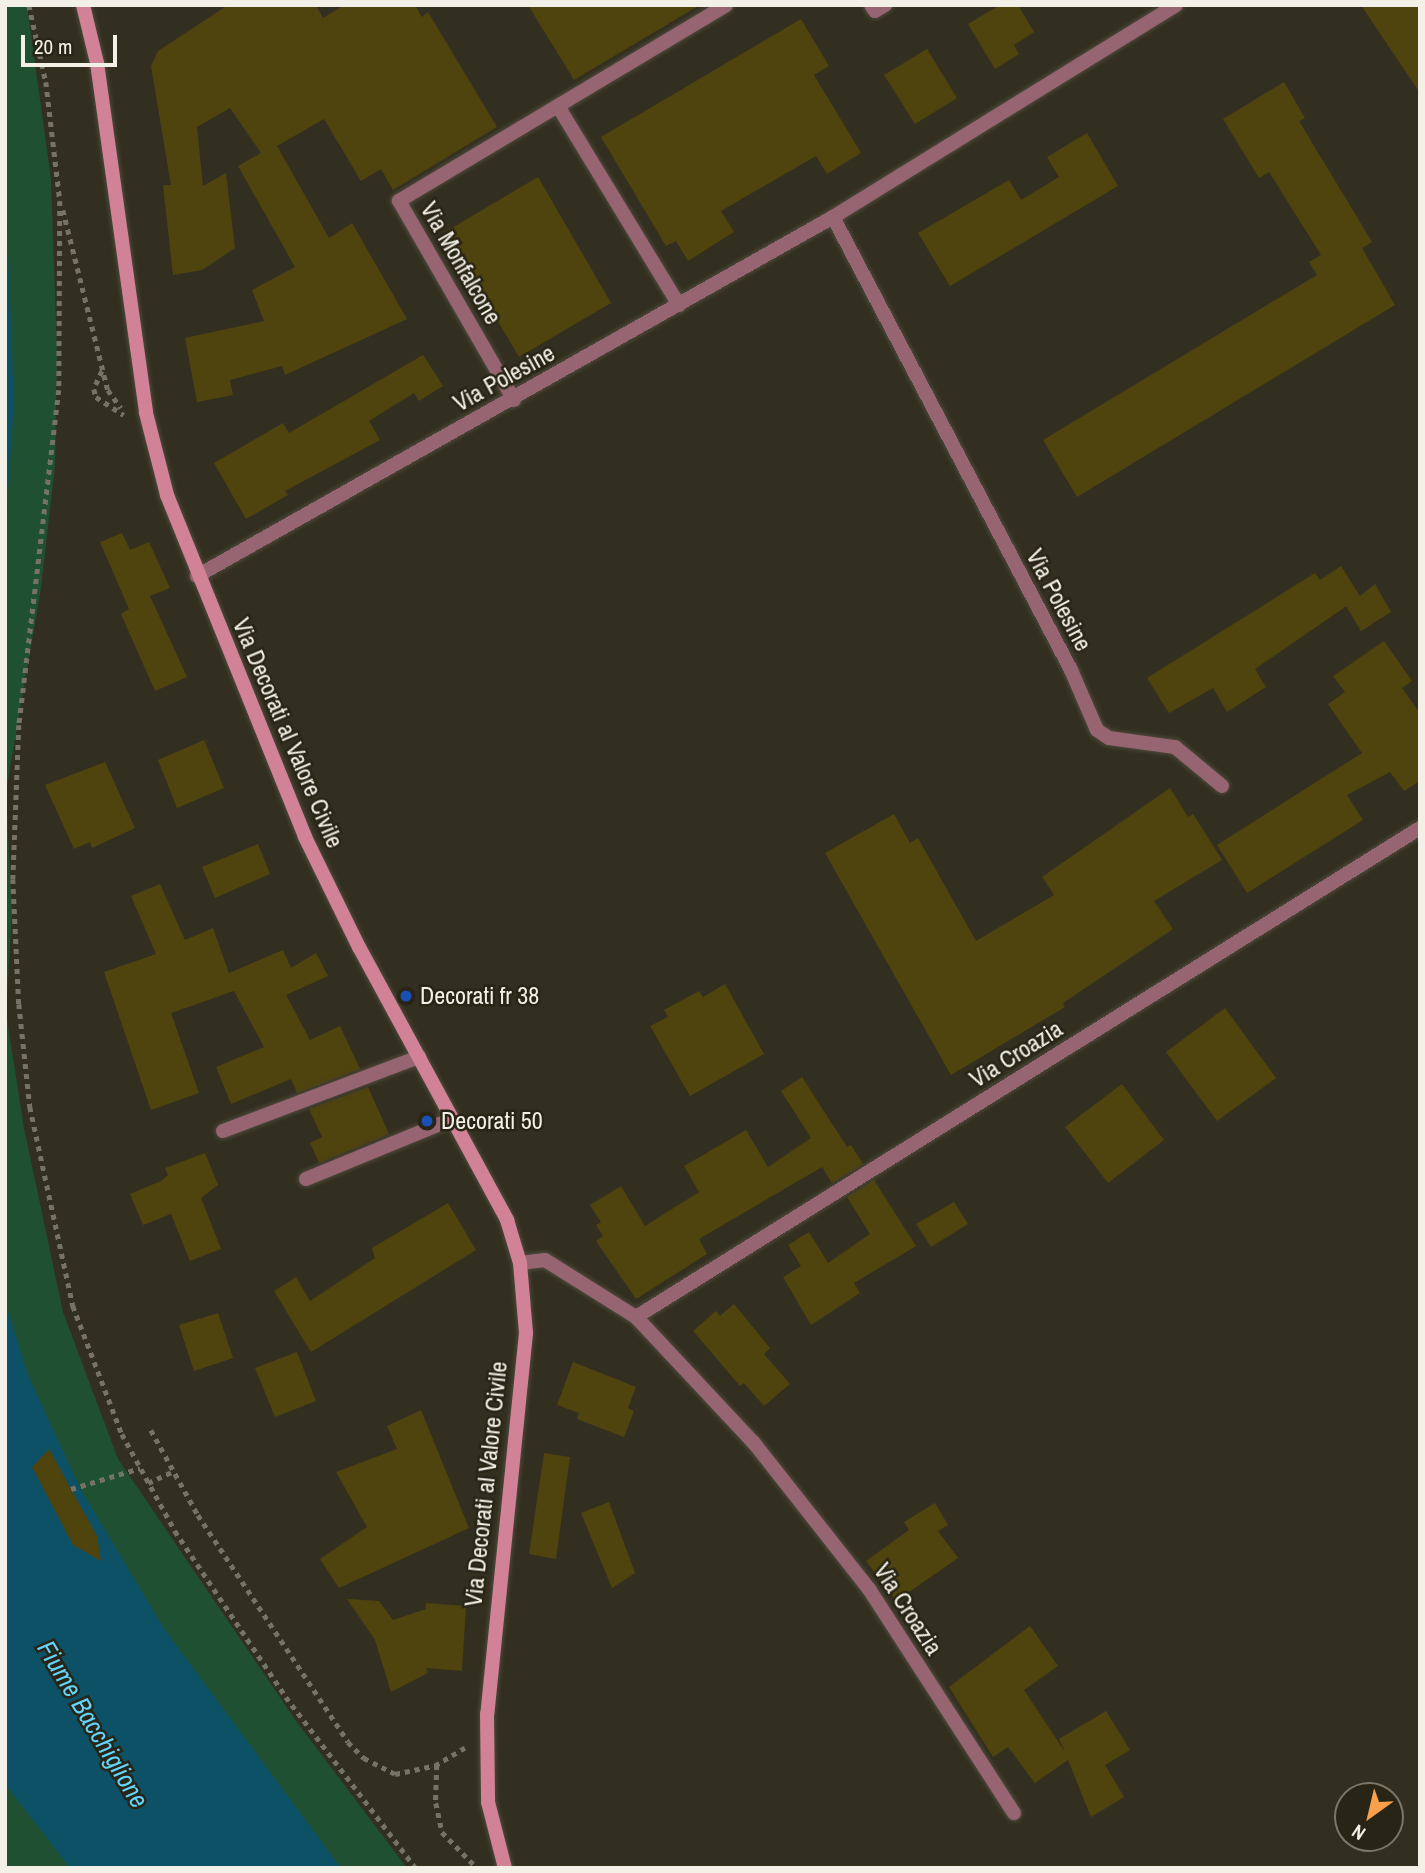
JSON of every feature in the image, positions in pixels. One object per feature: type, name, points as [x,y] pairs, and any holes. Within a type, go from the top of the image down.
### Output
[{"type":"street","name":"Via Decorati al Valore Civile","points":[[83,5],[96,63],[146,413],[167,495],[197,576],[305,837],[507,1220],[520,1263],[526,1333],[493,1625],[487,1735],[488,1802],[505,1868]]},
{"type":"street","name":"Via Monfalcone","points":[[514,400],[399,201],[726,5]]},
{"type":"street","points":[[871,5],[875,11],[885,5]]},
{"type":"street","name":"Via Polesine","points":[[197,576],[514,400],[833,217],[1175,5]]},
{"type":"street","points":[[558,106],[679,305]]},
{"type":"street","name":"Via Polesine","points":[[833,217],[1071,670],[1097,730],[1109,738],[1175,747],[1222,786]]},
{"type":"street","name":"Via Croazia","points":[[636,1317],[1420,828]]},
{"type":"street","points":[[223,1131],[419,1057]]},
{"type":"street","points":[[306,1179],[452,1119]]},
{"type":"street","name":"Via Croazia","points":[[520,1263],[545,1261],[636,1317],[754,1443],[813,1514],[869,1589],[1014,1814]]},
{"type":"path","points":[[29,5],[46,82],[60,201],[60,390],[19,725],[13,880],[19,1004],[30,1107],[73,1306],[122,1434],[175,1531],[286,1697],[416,1868]]},
{"type":"path","points":[[60,201],[108,390],[126,416]]},
{"type":"path","points":[[103,370],[94,388],[96,397],[126,416],[146,413]]},
{"type":"path","points":[[151,1430],[198,1515],[348,1742],[364,1758],[395,1774],[437,1765],[487,1735]]},
{"type":"path","points":[[71,1489],[140,1468]]},
{"type":"path","points":[[148,1483],[174,1471]]},
{"type":"path","points":[[437,1765],[436,1802],[442,1832],[477,1868]]},
{"type":"green space","points":[[5,5],[27,5],[51,179],[57,352],[55,465],[41,588],[6,792],[12,913],[6,1013],[24,1128],[63,1312],[118,1459],[296,1721],[407,1868],[5,1868]]},
{"type":"water","points":[[5,176],[14,402],[5,538]]},
{"type":"water","name":"Fiume Bacchiglione","points":[[5,1301],[28,1375],[81,1490],[165,1630],[341,1868],[70,1868],[5,1784]]},
{"type":"building","points":[[228,5],[316,5],[323,18],[344,5],[415,5],[422,17],[428,12],[497,127],[393,190],[381,169],[361,181],[324,119],[277,146],[329,238],[352,223],[407,319],[285,375],[282,366],[230,380],[233,395],[197,402],[185,338],[264,321],[252,290],[295,267],[238,166],[261,153],[230,108],[197,127],[203,186],[226,173],[235,248],[202,270],[173,275],[163,185],[171,185],[151,66],[158,51]]},
{"type":"building","points":[[528,5],[700,5],[574,80]]},
{"type":"building","points":[[1000,5],[1018,5],[1034,32],[1014,45],[1019,54],[995,69],[968,24]]},
{"type":"building","points":[[1361,5],[1420,5],[1420,93]]},
{"type":"building","points":[[801,19],[829,66],[814,75],[861,153],[827,174],[816,156],[721,211],[734,232],[688,261],[676,241],[666,246],[601,137]]},
{"type":"building","points":[[927,49],[957,98],[915,124],[884,75]]},
{"type":"building","points":[[1284,82],[1305,118],[1299,121],[1372,242],[1362,248],[1395,305],[1077,497],[1043,440],[1317,275],[1309,262],[1321,255],[1269,172],[1259,178],[1223,119]]},
{"type":"building","points":[[1087,133],[1118,186],[950,286],[918,233],[1009,180],[1021,200],[1059,177],[1047,157]]},
{"type":"building","points":[[538,177],[611,303],[519,357],[445,232]]},
{"type":"building","points":[[423,355],[443,386],[419,401],[414,393],[369,421],[380,440],[285,491],[288,495],[246,519],[214,463],[283,423],[289,433]]},
{"type":"building","points":[[122,533],[130,550],[149,542],[170,588],[150,596],[187,677],[155,691],[121,614],[129,609],[100,542]]},
{"type":"building","points":[[1341,566],[1360,596],[1375,584],[1391,612],[1361,631],[1346,606],[1255,669],[1266,687],[1227,712],[1213,688],[1169,713],[1147,678],[1315,573],[1320,580]]},
{"type":"building","points":[[1384,641],[1412,681],[1402,688],[1420,713],[1420,781],[1404,791],[1390,772],[1347,795],[1363,820],[1247,893],[1217,845],[1362,753],[1328,704],[1345,692],[1333,676]]},
{"type":"building","points":[[204,740],[224,788],[177,808],[158,760]]},
{"type":"building","points":[[105,762],[135,828],[92,848],[90,842],[74,849],[45,785]]},
{"type":"building","points":[[1170,788],[1188,817],[1193,814],[1222,860],[1154,901],[1173,929],[1063,1003],[1065,1007],[951,1075],[825,853],[894,814],[910,843],[918,838],[976,941],[1054,895],[1042,877]]},
{"type":"building","points":[[258,844],[270,874],[215,898],[202,867]]},
{"type":"building","points":[[160,884],[185,940],[213,928],[229,973],[283,950],[291,968],[316,953],[328,976],[286,995],[310,1040],[340,1026],[360,1069],[297,1093],[291,1079],[231,1104],[216,1067],[264,1047],[234,991],[171,1013],[199,1093],[151,1110],[104,972],[156,954],[131,896]]},
{"type":"building","points":[[725,984],[764,1054],[690,1096],[650,1026],[668,1017],[664,1010],[699,991],[703,997]]},
{"type":"building","points":[[1225,1008],[1276,1078],[1217,1121],[1166,1052]]},
{"type":"building","points":[[802,1077],[847,1147],[851,1145],[863,1164],[832,1183],[822,1167],[699,1239],[707,1254],[636,1299],[596,1241],[603,1236],[596,1225],[601,1222],[590,1205],[621,1186],[645,1226],[699,1192],[684,1166],[746,1130],[768,1167],[811,1138],[781,1091]]},
{"type":"building","points":[[1122,1084],[1164,1140],[1108,1183],[1065,1127]]},
{"type":"building","points":[[368,1087],[389,1134],[319,1163],[310,1143],[322,1137],[309,1109]]},
{"type":"building","points":[[205,1153],[218,1185],[201,1198],[221,1249],[190,1261],[171,1214],[143,1225],[130,1194],[161,1181],[168,1175],[165,1168]]},
{"type":"building","points":[[874,1180],[916,1246],[854,1283],[860,1293],[811,1325],[783,1277],[801,1266],[788,1245],[809,1232],[828,1263],[870,1234],[847,1197]]},
{"type":"building","points":[[954,1202],[968,1224],[931,1247],[916,1224]]},
{"type":"building","points":[[448,1203],[476,1250],[311,1352],[274,1291],[296,1277],[310,1301],[375,1258],[372,1248]]},
{"type":"building","points":[[734,1304],[770,1348],[764,1354],[790,1384],[764,1406],[744,1383],[740,1386],[693,1331],[716,1311],[720,1316]]},
{"type":"building","points":[[218,1313],[233,1358],[194,1371],[179,1325]]},
{"type":"building","points":[[297,1352],[316,1401],[275,1417],[255,1368]]},
{"type":"building","points":[[573,1362],[636,1387],[628,1408],[634,1411],[624,1437],[577,1419],[579,1413],[557,1405]]},
{"type":"building","points":[[421,1410],[469,1528],[339,1588],[320,1559],[367,1527],[336,1472],[397,1449],[387,1426]]},
{"type":"building","points":[[49,1449],[97,1536],[101,1561],[73,1545],[32,1467]]},
{"type":"building","points":[[544,1453],[570,1457],[556,1559],[529,1554]]},
{"type":"building","points":[[609,1502],[635,1573],[612,1588],[581,1513]]},
{"type":"building","points":[[935,1503],[948,1525],[938,1531],[958,1558],[896,1601],[866,1561],[909,1530],[904,1522]]},
{"type":"building","points":[[347,1599],[379,1601],[393,1620],[426,1609],[426,1603],[466,1606],[462,1671],[426,1668],[428,1673],[391,1692],[375,1640]]},
{"type":"building","points":[[1030,1626],[1058,1666],[1024,1690],[1065,1752],[1059,1739],[1106,1711],[1130,1750],[1105,1765],[1124,1797],[1091,1817],[1068,1760],[1035,1783],[1008,1747],[993,1757],[949,1687]]},
{"type":"place","name":"Decorati fr 38","points":[[406,996]]},
{"type":"place","name":"Decorati 50","points":[[427,1121]]}]
